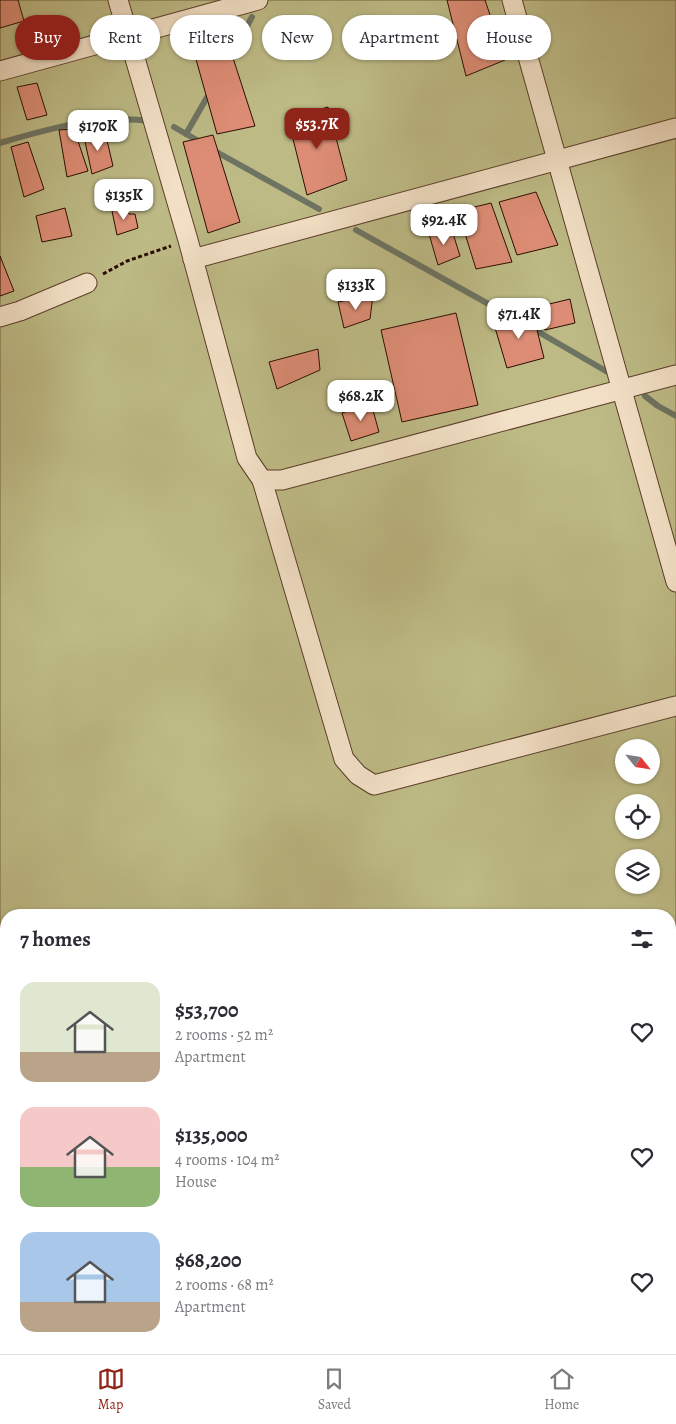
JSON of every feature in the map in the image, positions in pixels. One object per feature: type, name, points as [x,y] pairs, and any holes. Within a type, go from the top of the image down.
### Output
[{"type":"street","points":[[118,0],[122,15]]},
{"type":"street","points":[[160,27],[258,0]]},
{"type":"street","points":[[512,0],[676,582]]},
{"type":"street","points":[[0,71],[90,46]]},
{"type":"street","points":[[135,60],[188,240],[247,458],[262,480],[344,758],[358,775],[374,784],[676,706]]},
{"type":"street","points":[[193,259],[676,128]]},
{"type":"street","points":[[0,317],[20,311],[87,283]]},
{"type":"street","points":[[262,480],[282,480],[676,375]]},
{"type":"path","points":[[87,283],[127,261],[188,240]]},
{"type":"shaded area","points":[[0,0],[676,0],[676,909],[0,909]]},
{"type":"building","points":[[0,0],[18,0],[22,15],[15,15],[15,24],[0,28]]},
{"type":"building","points":[[447,0],[485,0],[490,15],[467,15],[467,60],[505,60],[466,76],[457,40],[457,15],[451,15]]},
{"type":"building","points":[[196,60],[234,60],[255,126],[217,134]]},
{"type":"building","points":[[37,83],[47,115],[27,120],[17,87]]},
{"type":"building","points":[[328,107],[347,180],[307,195],[288,119]]},
{"type":"building","points":[[74,129],[88,171],[67,177],[59,130]]},
{"type":"building","points":[[105,132],[113,166],[92,174],[84,137]]},
{"type":"building","points":[[213,135],[240,222],[208,233],[183,142]]},
{"type":"building","points":[[28,142],[44,189],[24,197],[11,147]]},
{"type":"building","points":[[536,192],[558,245],[517,255],[499,202]]},
{"type":"building","points":[[491,203],[512,262],[476,269],[458,211]]},
{"type":"building","points":[[126,206],[129,214],[135,214],[138,228],[117,235],[112,211]]},
{"type":"building","points":[[65,208],[72,236],[42,242],[36,216]]},
{"type":"building","points":[[452,230],[460,256],[438,265],[429,234]]},
{"type":"building","points":[[0,256],[14,291],[0,296]]},
{"type":"building","points":[[373,295],[370,319],[344,328],[338,302]]},
{"type":"building","points":[[570,299],[575,323],[545,330],[537,307]]},
{"type":"building","points":[[456,313],[478,405],[402,422],[381,330]]},
{"type":"building","points":[[533,314],[544,358],[507,368],[493,321]]},
{"type":"building","points":[[318,349],[320,370],[277,389],[269,362]]},
{"type":"building","points":[[371,403],[379,432],[351,441],[342,413]]},
{"type":"waterway","points":[[186,134],[210,92]]},
{"type":"waterway","points":[[0,143],[55,128],[93,121],[131,119],[150,121]]},
{"type":"waterway","points":[[174,127],[202,143]]},
{"type":"waterway","points":[[213,150],[319,209]]},
{"type":"waterway","points":[[356,230],[519,321]]},
{"type":"waterway","points":[[530,327],[611,374]]},
{"type":"waterway","points":[[645,396],[676,416]]}]
